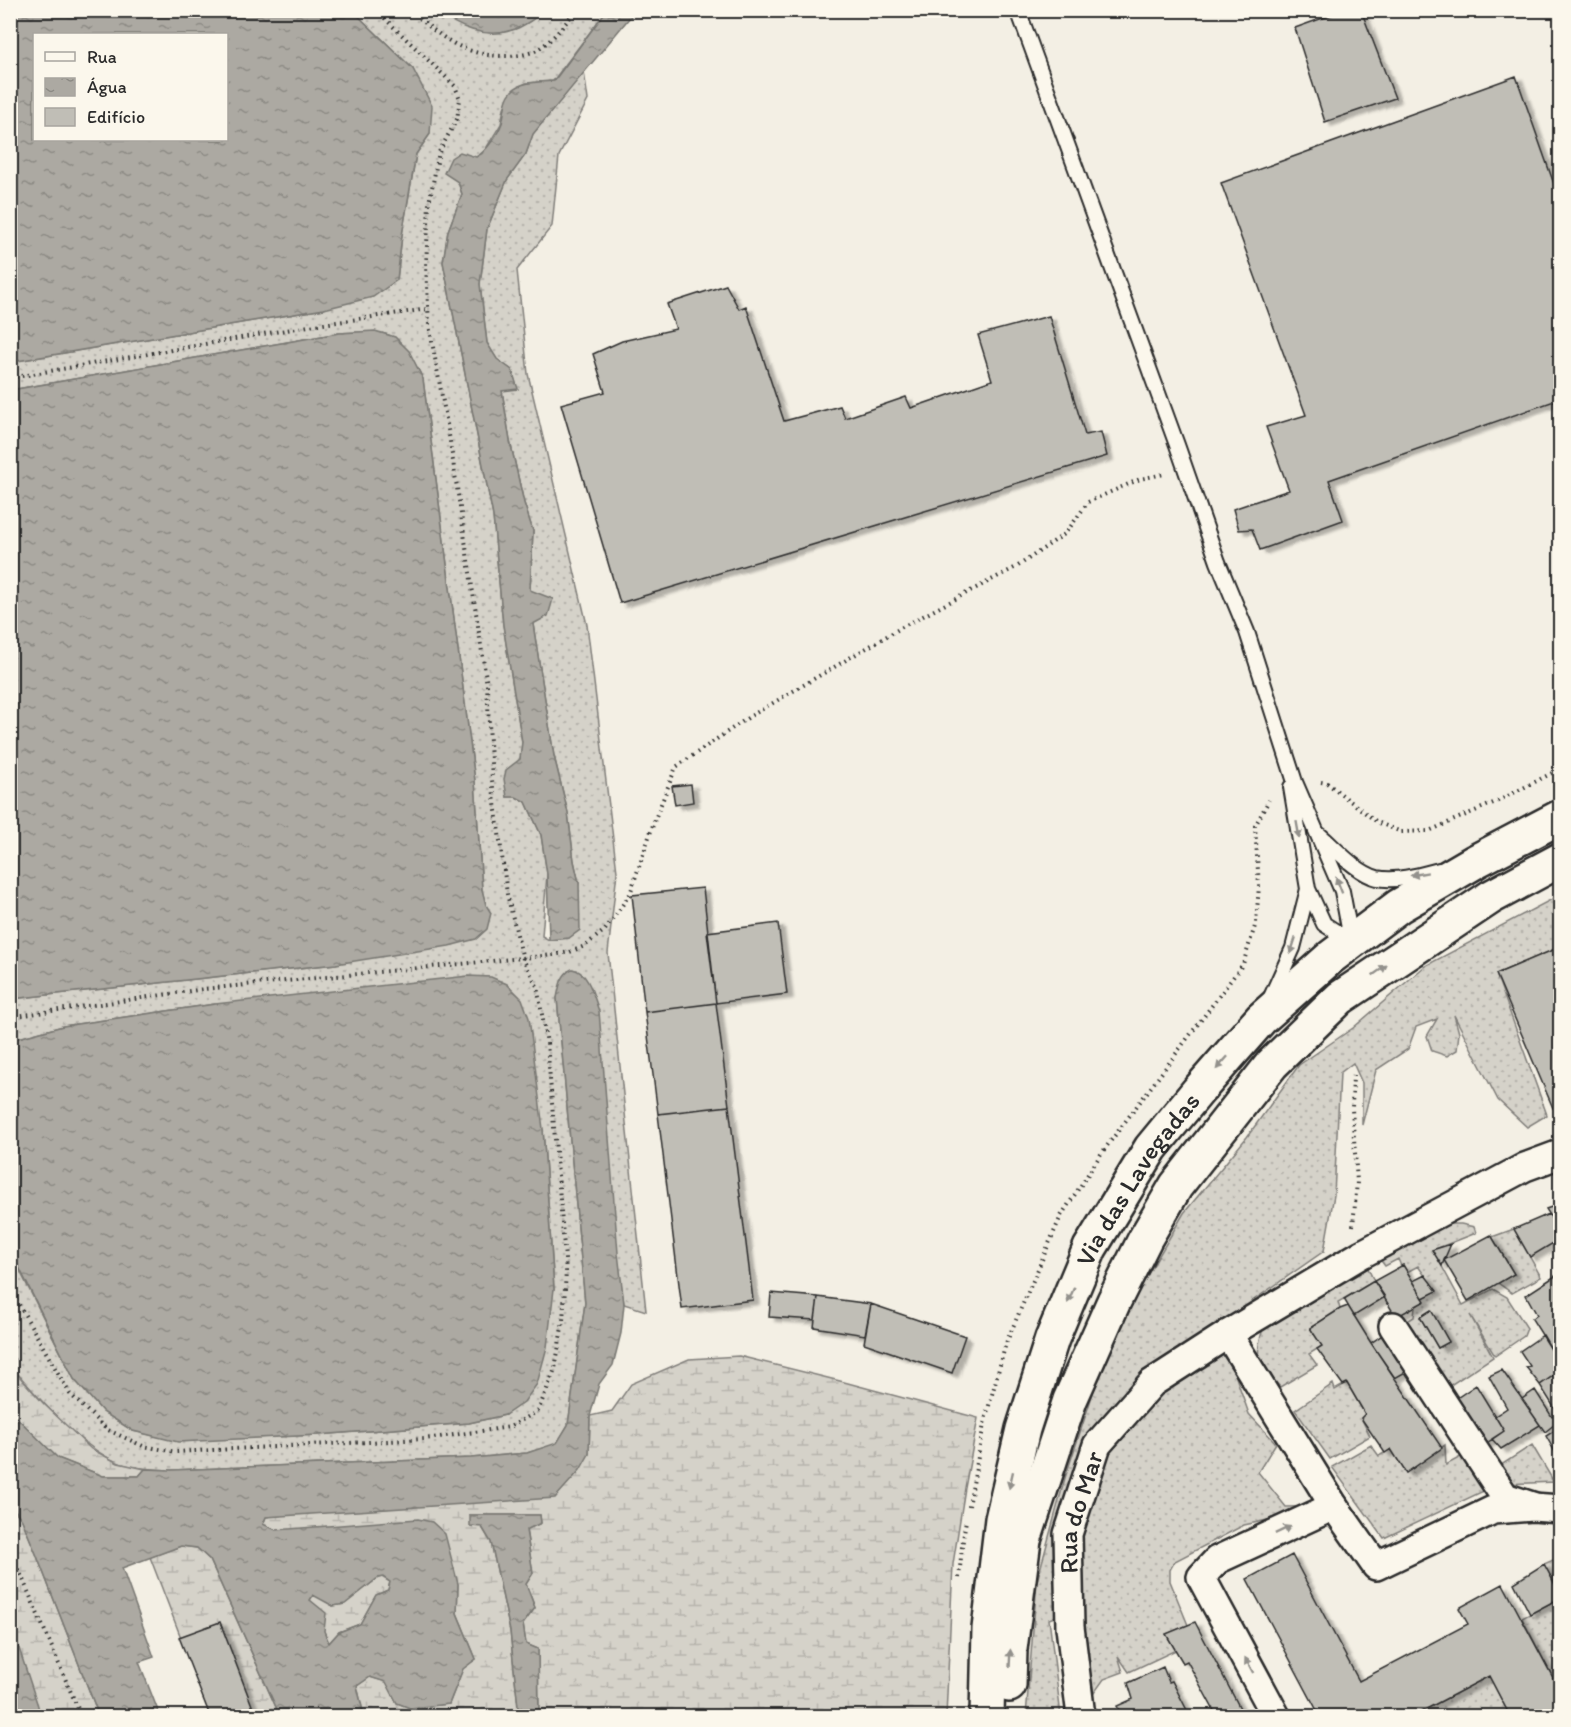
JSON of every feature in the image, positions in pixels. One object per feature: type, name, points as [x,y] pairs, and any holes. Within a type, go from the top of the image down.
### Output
[{"type":"main road","name":"Via das Lavegadas","points":[[987,1716],[988,1629],[1002,1519],[1023,1429],[1052,1339],[1090,1248],[1151,1148],[1261,1019],[1331,957],[1399,906],[1476,861],[1560,817]]},
{"type":"main road","points":[[1048,1468],[1052,1408],[1067,1356],[1121,1241],[1165,1174],[1223,1095],[1268,1044],[1347,968],[1352,956],[1352,942],[1372,944],[1389,939],[1514,861],[1560,840]]},
{"type":"main road","name":"Via das Lavegadas","points":[[1007,1716],[1010,1649],[1024,1540],[1070,1400],[1114,1301],[1145,1239],[1176,1186],[1272,1064],[1340,998],[1491,897],[1560,860]]},
{"type":"street","name":"Rua do Mar","points":[[1081,1716],[1070,1627],[1068,1534],[1097,1445],[1152,1383],[1228,1334],[1362,1254],[1525,1167],[1560,1154]]},
{"type":"street","points":[[1393,1326],[1505,1497],[1533,1507]]},
{"type":"street","points":[[1228,1334],[1334,1506],[1376,1566],[1493,1510],[1533,1507],[1560,1509]]},
{"type":"street","points":[[1276,1716],[1202,1577],[1217,1560],[1334,1506]]},
{"type":"lane","points":[[1018,10],[1218,562],[1247,632],[1295,782],[1342,891],[1352,942]]},
{"type":"lane","points":[[1284,752],[1308,889],[1324,924],[1352,942]]},
{"type":"lane","points":[[1316,832],[1355,866],[1376,878],[1392,879],[1476,861]]},
{"type":"lane","points":[[1261,1019],[1293,948],[1308,889]]},
{"type":"path","points":[[10,1289],[70,1394],[106,1429],[143,1446],[176,1452],[425,1439],[510,1427],[538,1411],[555,1369],[563,1321],[566,1271],[547,1042],[537,987],[523,959],[507,894],[492,780],[486,685],[449,435],[429,325],[426,266],[429,203],[439,152],[457,119],[460,99],[455,86],[376,10]]},
{"type":"path","points":[[411,10],[427,26],[459,47],[482,55],[518,56],[535,51],[557,34],[576,10]]},
{"type":"path","points":[[10,378],[309,326],[428,309]]},
{"type":"path","points":[[10,1017],[204,989],[437,965],[523,959],[570,952],[585,946],[605,930],[630,894],[676,767],[768,705],[904,626],[1018,566],[1066,532],[1088,502],[1140,479],[1186,470]]},
{"type":"path","points":[[1338,1269],[1352,1237],[1357,1182],[1352,1109],[1353,1071]]},
{"type":"path","points":[[10,1553],[81,1716]]},
{"type":"green space","points":[[353,11],[438,11],[447,18],[512,30],[544,11],[606,11],[553,81],[526,83],[512,91],[504,108],[501,124],[482,154],[476,157],[458,182],[462,194],[448,231],[443,262],[493,516],[503,625],[522,742],[520,760],[507,797],[516,797],[526,802],[541,835],[547,874],[542,936],[549,940],[569,938],[579,883],[568,813],[554,756],[533,624],[530,590],[533,531],[510,441],[502,390],[517,388],[512,370],[497,360],[487,343],[480,284],[487,229],[507,180],[526,154],[533,134],[584,71],[588,100],[559,156],[552,226],[517,270],[528,374],[587,625],[617,872],[608,953],[646,1311],[624,1304],[577,970],[568,971],[557,998],[585,1303],[568,1425],[557,1444],[527,1453],[471,1458],[172,1470],[137,1467],[117,1462],[87,1444],[60,1420],[11,1366],[10,1251],[74,1379],[103,1412],[133,1431],[178,1441],[318,1435],[469,1423],[505,1415],[554,1289],[543,1129],[215,1004],[63,1026],[11,1040],[11,999],[336,964],[486,906],[482,890],[475,781],[423,379],[400,342],[383,333],[339,333],[11,390],[11,362],[324,309],[397,280],[416,154],[430,134],[413,69]]},
{"type":"green space","points":[[1560,895],[1560,947],[1496,974],[1547,1115],[1527,1127],[1498,1100],[1454,1015],[1459,1033],[1457,1050],[1447,1056],[1432,1051],[1427,1036],[1437,1019],[1416,1027],[1408,1049],[1376,1070],[1362,1125],[1362,1083],[1353,1063],[1340,1073],[1334,1195],[1324,1251],[1238,1311],[1224,1343],[1249,1414],[1276,1443],[1258,1472],[1286,1507],[1334,1506],[1244,1525],[1175,1561],[1170,1570],[1170,1581],[1188,1625],[1166,1634],[1176,1650],[1129,1672],[1118,1656],[1123,1672],[1104,1679],[1094,1693],[1083,1636],[1071,1611],[1049,1619],[1061,1716],[1026,1716],[1037,1581],[1065,1478],[1094,1390],[1134,1298],[1184,1213],[1247,1137],[1299,1065],[1353,1028],[1425,966]]},
{"type":"green space","points":[[1449,1224],[1474,1227],[1476,1233],[1433,1250],[1463,1305],[1493,1289],[1507,1297],[1527,1328],[1524,1336],[1495,1356],[1470,1315],[1493,1357],[1443,1390],[1401,1325],[1414,1317],[1415,1307],[1424,1301],[1423,1298],[1436,1291],[1418,1266],[1407,1272],[1398,1259],[1385,1266],[1379,1258],[1429,1230]],"holes":[[[1431,1310],[1449,1342],[1438,1348],[1420,1317]]]},
{"type":"green space","points":[[1514,1229],[1541,1277],[1512,1293],[1498,1283],[1514,1274],[1492,1237]]},
{"type":"green space","points":[[1366,1264],[1374,1281],[1338,1302],[1340,1309],[1310,1328],[1322,1346],[1309,1354],[1317,1365],[1280,1387],[1260,1360],[1260,1337],[1264,1326]]},
{"type":"green space","points":[[739,1356],[978,1418],[953,1564],[946,1716],[539,1716],[538,1649],[526,1644],[523,1624],[535,1608],[526,1584],[533,1573],[526,1529],[541,1523],[540,1515],[470,1515],[482,1527],[491,1542],[510,1631],[519,1716],[364,1716],[357,1686],[370,1677],[387,1682],[397,1703],[410,1708],[449,1704],[463,1668],[476,1659],[457,1613],[458,1584],[276,1530],[263,1525],[266,1517],[589,1454],[590,1416],[612,1411],[631,1384],[689,1359]]},
{"type":"green space","points":[[10,1366],[44,1404],[91,1449],[118,1463],[145,1469],[139,1476],[103,1476],[57,1458],[11,1412]]},
{"type":"green space","points":[[1347,1383],[1365,1414],[1361,1418],[1370,1436],[1330,1459],[1295,1410],[1333,1384],[1335,1390]]},
{"type":"green space","points":[[1371,1445],[1379,1456],[1391,1449],[1406,1473],[1445,1445],[1446,1465],[1468,1453],[1490,1488],[1384,1538],[1332,1467]]},
{"type":"green space","points":[[1532,1445],[1554,1482],[1505,1484],[1495,1469]]},
{"type":"green space","points":[[10,1504],[22,1520],[99,1716],[40,1716],[11,1624]]},
{"type":"green space","points":[[181,1546],[197,1548],[210,1560],[280,1716],[211,1716],[150,1557]]},
{"type":"green space","points":[[1560,1557],[1560,1594],[1544,1564]]},
{"type":"green space","points":[[382,1577],[390,1582],[388,1590],[376,1595],[360,1624],[339,1632],[329,1643],[310,1600],[314,1594],[333,1606],[344,1604]]},
{"type":"green space","points":[[1560,1598],[1560,1691],[1522,1618]]},
{"type":"green space","points":[[1489,1676],[1510,1716],[1413,1716]]},
{"type":"water","points":[[11,10],[353,11],[413,69],[432,106],[430,134],[416,154],[397,280],[373,297],[324,309],[11,362]]},
{"type":"water","points":[[438,11],[544,11],[521,27],[493,33],[463,27]]},
{"type":"water","points":[[606,11],[635,11],[533,134],[526,154],[507,180],[487,229],[480,284],[487,343],[497,359],[512,370],[518,389],[502,391],[510,441],[533,531],[530,590],[553,599],[548,616],[533,624],[554,756],[568,813],[579,883],[580,930],[569,938],[549,940],[547,874],[541,835],[526,802],[516,797],[507,797],[504,779],[506,770],[520,759],[522,742],[503,625],[493,516],[443,262],[448,231],[462,194],[458,182],[444,173],[451,158],[460,152],[476,157],[488,147],[502,123],[507,98],[512,91],[521,85],[554,81]]},
{"type":"water","points":[[375,331],[395,337],[409,351],[423,379],[475,781],[482,890],[491,913],[487,929],[476,939],[449,946],[336,964],[11,999],[11,390],[339,333]]},
{"type":"water","points":[[572,969],[578,971],[587,980],[599,1011],[624,1304],[621,1333],[613,1365],[599,1384],[590,1416],[589,1454],[580,1470],[555,1498],[266,1517],[263,1524],[276,1530],[418,1519],[432,1522],[445,1534],[458,1584],[457,1613],[476,1659],[463,1669],[449,1704],[410,1708],[397,1703],[386,1682],[370,1677],[357,1686],[364,1716],[280,1716],[210,1560],[197,1548],[181,1546],[122,1568],[154,1657],[139,1662],[160,1716],[99,1716],[37,1556],[22,1520],[11,1504],[11,1412],[58,1458],[103,1476],[139,1476],[145,1469],[172,1470],[471,1458],[527,1453],[557,1443],[568,1425],[585,1303],[557,998],[561,981]],"holes":[[[383,1577],[390,1582],[388,1590],[376,1595],[360,1624],[339,1632],[329,1643],[324,1631],[326,1613],[310,1600],[313,1595],[333,1606],[345,1604],[378,1578]]]},
{"type":"water","points":[[468,976],[491,977],[507,984],[522,999],[529,1018],[543,1129],[554,1289],[547,1347],[537,1384],[524,1402],[505,1415],[469,1423],[318,1435],[178,1442],[133,1431],[103,1412],[74,1379],[11,1251],[11,1040],[63,1026],[215,1004]]},
{"type":"water","points":[[470,1515],[540,1515],[541,1523],[526,1530],[533,1573],[526,1584],[535,1608],[523,1624],[526,1644],[538,1649],[539,1716],[519,1716],[510,1631],[491,1542],[482,1527],[470,1526]]},
{"type":"water","points":[[11,1624],[38,1706],[40,1716],[11,1716]]},
{"type":"building","points":[[1345,10],[1361,10],[1395,98],[1325,122],[1295,28]]},
{"type":"building","points":[[1516,76],[1560,201],[1560,399],[1329,480],[1343,520],[1260,550],[1252,529],[1239,530],[1233,509],[1289,490],[1266,427],[1306,415],[1221,183]]},
{"type":"building","points":[[726,285],[739,309],[746,306],[784,421],[840,406],[845,418],[906,397],[911,408],[992,380],[978,335],[1049,316],[1085,435],[1101,432],[1107,456],[620,603],[561,404],[605,392],[593,354],[622,341],[676,329],[667,304]]},
{"type":"building","points":[[691,784],[693,802],[675,805],[672,786]]},
{"type":"building","points":[[703,888],[716,1003],[645,1012],[632,895]]},
{"type":"building","points":[[778,923],[787,994],[716,1003],[707,932]]},
{"type":"building","points":[[1560,947],[1560,1105],[1553,1108],[1496,974]]},
{"type":"building","points":[[716,1003],[729,1106],[658,1114],[645,1012]]},
{"type":"building","points":[[729,1106],[753,1300],[682,1309],[658,1114]]},
{"type":"building","points":[[1560,1204],[1560,1219],[1555,1223],[1546,1209]]},
{"type":"building","points":[[1549,1214],[1560,1233],[1560,1239],[1530,1257],[1514,1229]]},
{"type":"building","points":[[1491,1235],[1514,1274],[1468,1301],[1444,1260]]},
{"type":"building","points":[[1451,1244],[1444,1260],[1442,1266],[1432,1250]]},
{"type":"building","points":[[1403,1265],[1425,1301],[1396,1317],[1374,1281]]},
{"type":"building","points":[[1560,1273],[1560,1351],[1554,1354],[1532,1319],[1537,1315],[1526,1295]]},
{"type":"building","points":[[1425,1275],[1437,1291],[1423,1298],[1413,1281]]},
{"type":"building","points":[[1374,1281],[1385,1297],[1354,1316],[1344,1299]]},
{"type":"building","points":[[771,1293],[818,1297],[815,1320],[769,1317]]},
{"type":"building","points":[[818,1297],[871,1304],[865,1335],[814,1327]]},
{"type":"building","points":[[871,1304],[965,1336],[952,1373],[864,1343]]},
{"type":"building","points":[[1348,1306],[1442,1448],[1406,1473],[1391,1449],[1385,1453],[1361,1418],[1365,1414],[1347,1383],[1343,1385],[1317,1349],[1322,1346],[1310,1328]]},
{"type":"building","points":[[1431,1310],[1449,1342],[1438,1348],[1420,1317]]},
{"type":"building","points":[[1391,1329],[1409,1370],[1395,1378],[1371,1343]]},
{"type":"building","points":[[1543,1335],[1554,1354],[1560,1351],[1560,1371],[1540,1385],[1526,1367],[1530,1366],[1520,1351]]},
{"type":"building","points":[[1502,1370],[1540,1425],[1501,1449],[1492,1439],[1504,1431],[1495,1416],[1507,1408],[1489,1376]]},
{"type":"building","points":[[1560,1371],[1560,1417],[1540,1385]]},
{"type":"building","points":[[1476,1385],[1504,1431],[1481,1447],[1451,1402]]},
{"type":"building","points":[[1535,1390],[1552,1417],[1558,1412],[1560,1417],[1560,1420],[1545,1432],[1522,1399]]},
{"type":"building","points":[[1554,1431],[1560,1442],[1560,1461],[1546,1436]]},
{"type":"building","points":[[1292,1555],[1359,1681],[1468,1624],[1459,1608],[1503,1584],[1560,1691],[1560,1716],[1510,1716],[1489,1676],[1413,1716],[1320,1716],[1247,1579]]},
{"type":"building","points":[[1544,1564],[1560,1598],[1530,1614],[1514,1583]]},
{"type":"building","points":[[220,1622],[256,1716],[210,1716],[179,1637]]},
{"type":"building","points":[[1195,1622],[1244,1716],[1217,1716],[1187,1661],[1183,1663],[1166,1634]]},
{"type":"building","points":[[1163,1667],[1169,1682],[1172,1681],[1190,1716],[1122,1716],[1117,1706],[1133,1699],[1128,1683]]}]
